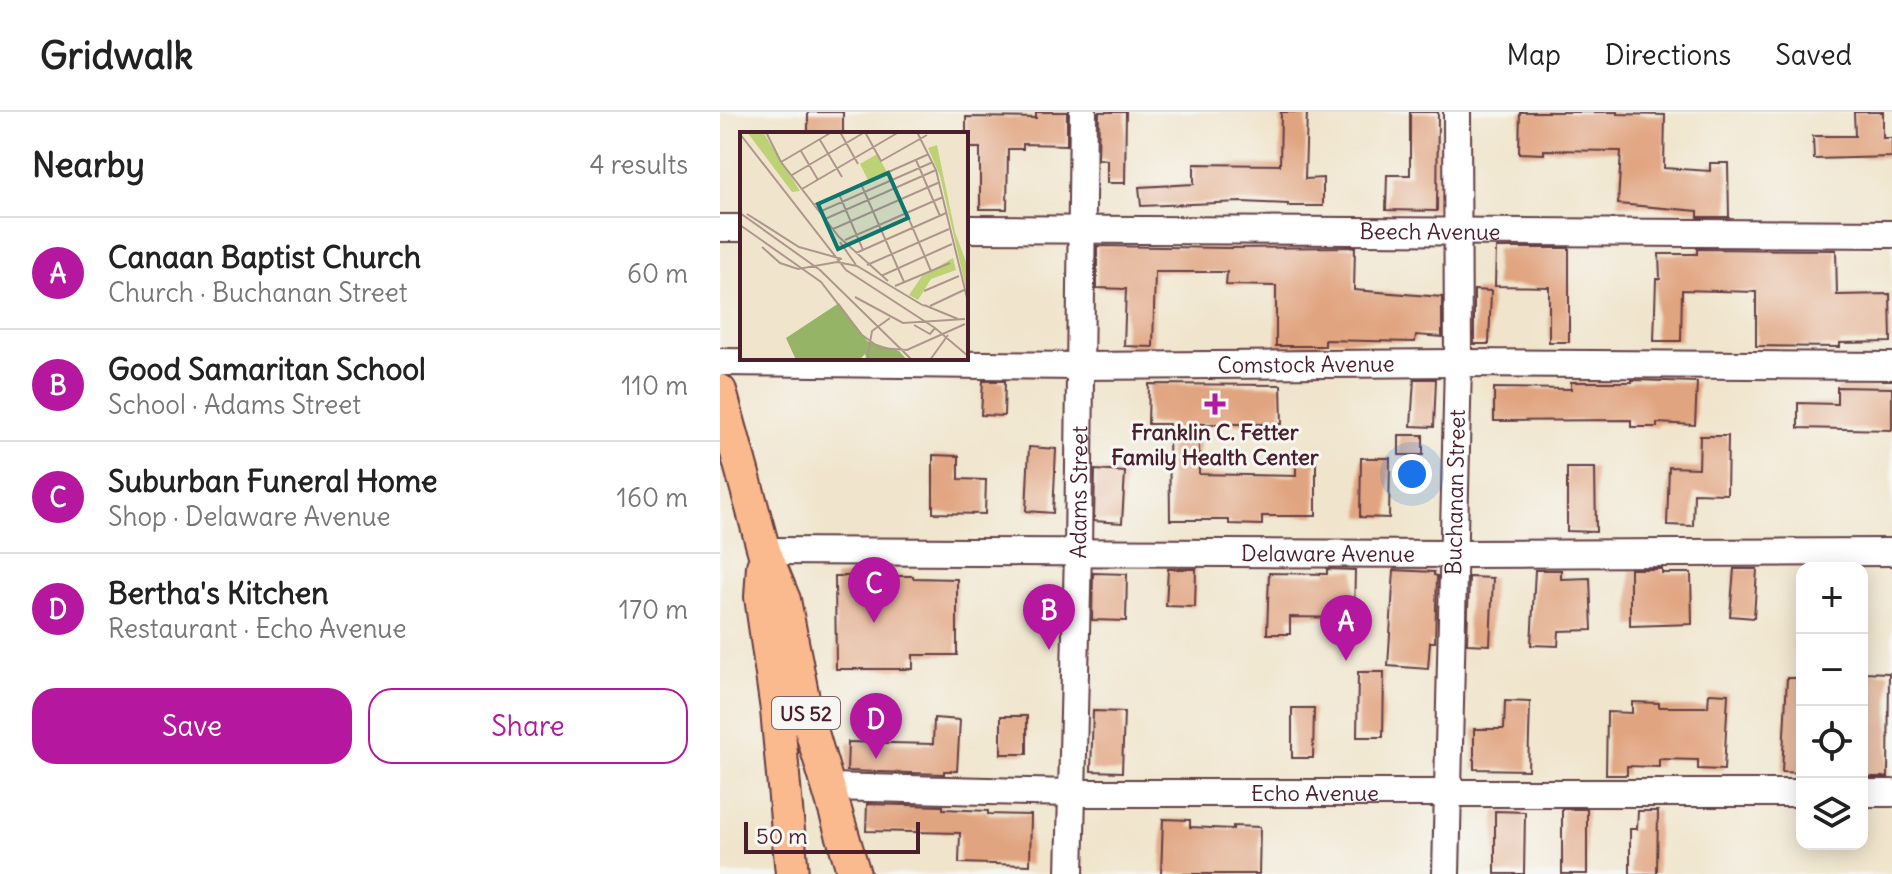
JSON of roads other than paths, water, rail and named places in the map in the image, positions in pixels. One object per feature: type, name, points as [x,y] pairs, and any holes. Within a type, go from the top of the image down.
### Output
[{"type":"main road","name":"US 52","points":[[720,391],[764,551],[784,600],[805,709],[854,874]]},
{"type":"main road","name":"US 52","points":[[764,551],[761,597],[777,710],[792,874]]},
{"type":"street","name":"Adams Street","points":[[1070,874],[1078,552],[1083,112]]},
{"type":"street","name":"Buchanan Street","points":[[1446,874],[1458,363],[1457,112]]},
{"type":"street","name":"Beech Avenue","points":[[968,229],[1892,234]]},
{"type":"street","name":"Comstock Avenue","points":[[720,362],[1080,366],[1458,363],[1892,366]]},
{"type":"street","name":"Delaware Avenue","points":[[764,551],[1892,552]]},
{"type":"street","name":"Echo Avenue","points":[[829,787],[1072,793],[1796,793]]},
{"type":"street","points":[[1868,793],[1892,793]]},
{"type":"place","name":"Franklin C. Fetter Family Health Center","points":[[1215,404]]},
{"type":"place","name":"Suburban Funeral Home","points":[[874,623]]},
{"type":"place","name":"Good Samaritan School","points":[[1049,650]]},
{"type":"place","name":"Canaan Baptist Church","points":[[1346,661]]},
{"type":"place","name":"Bertha's Kitchen","points":[[876,759]]}]
